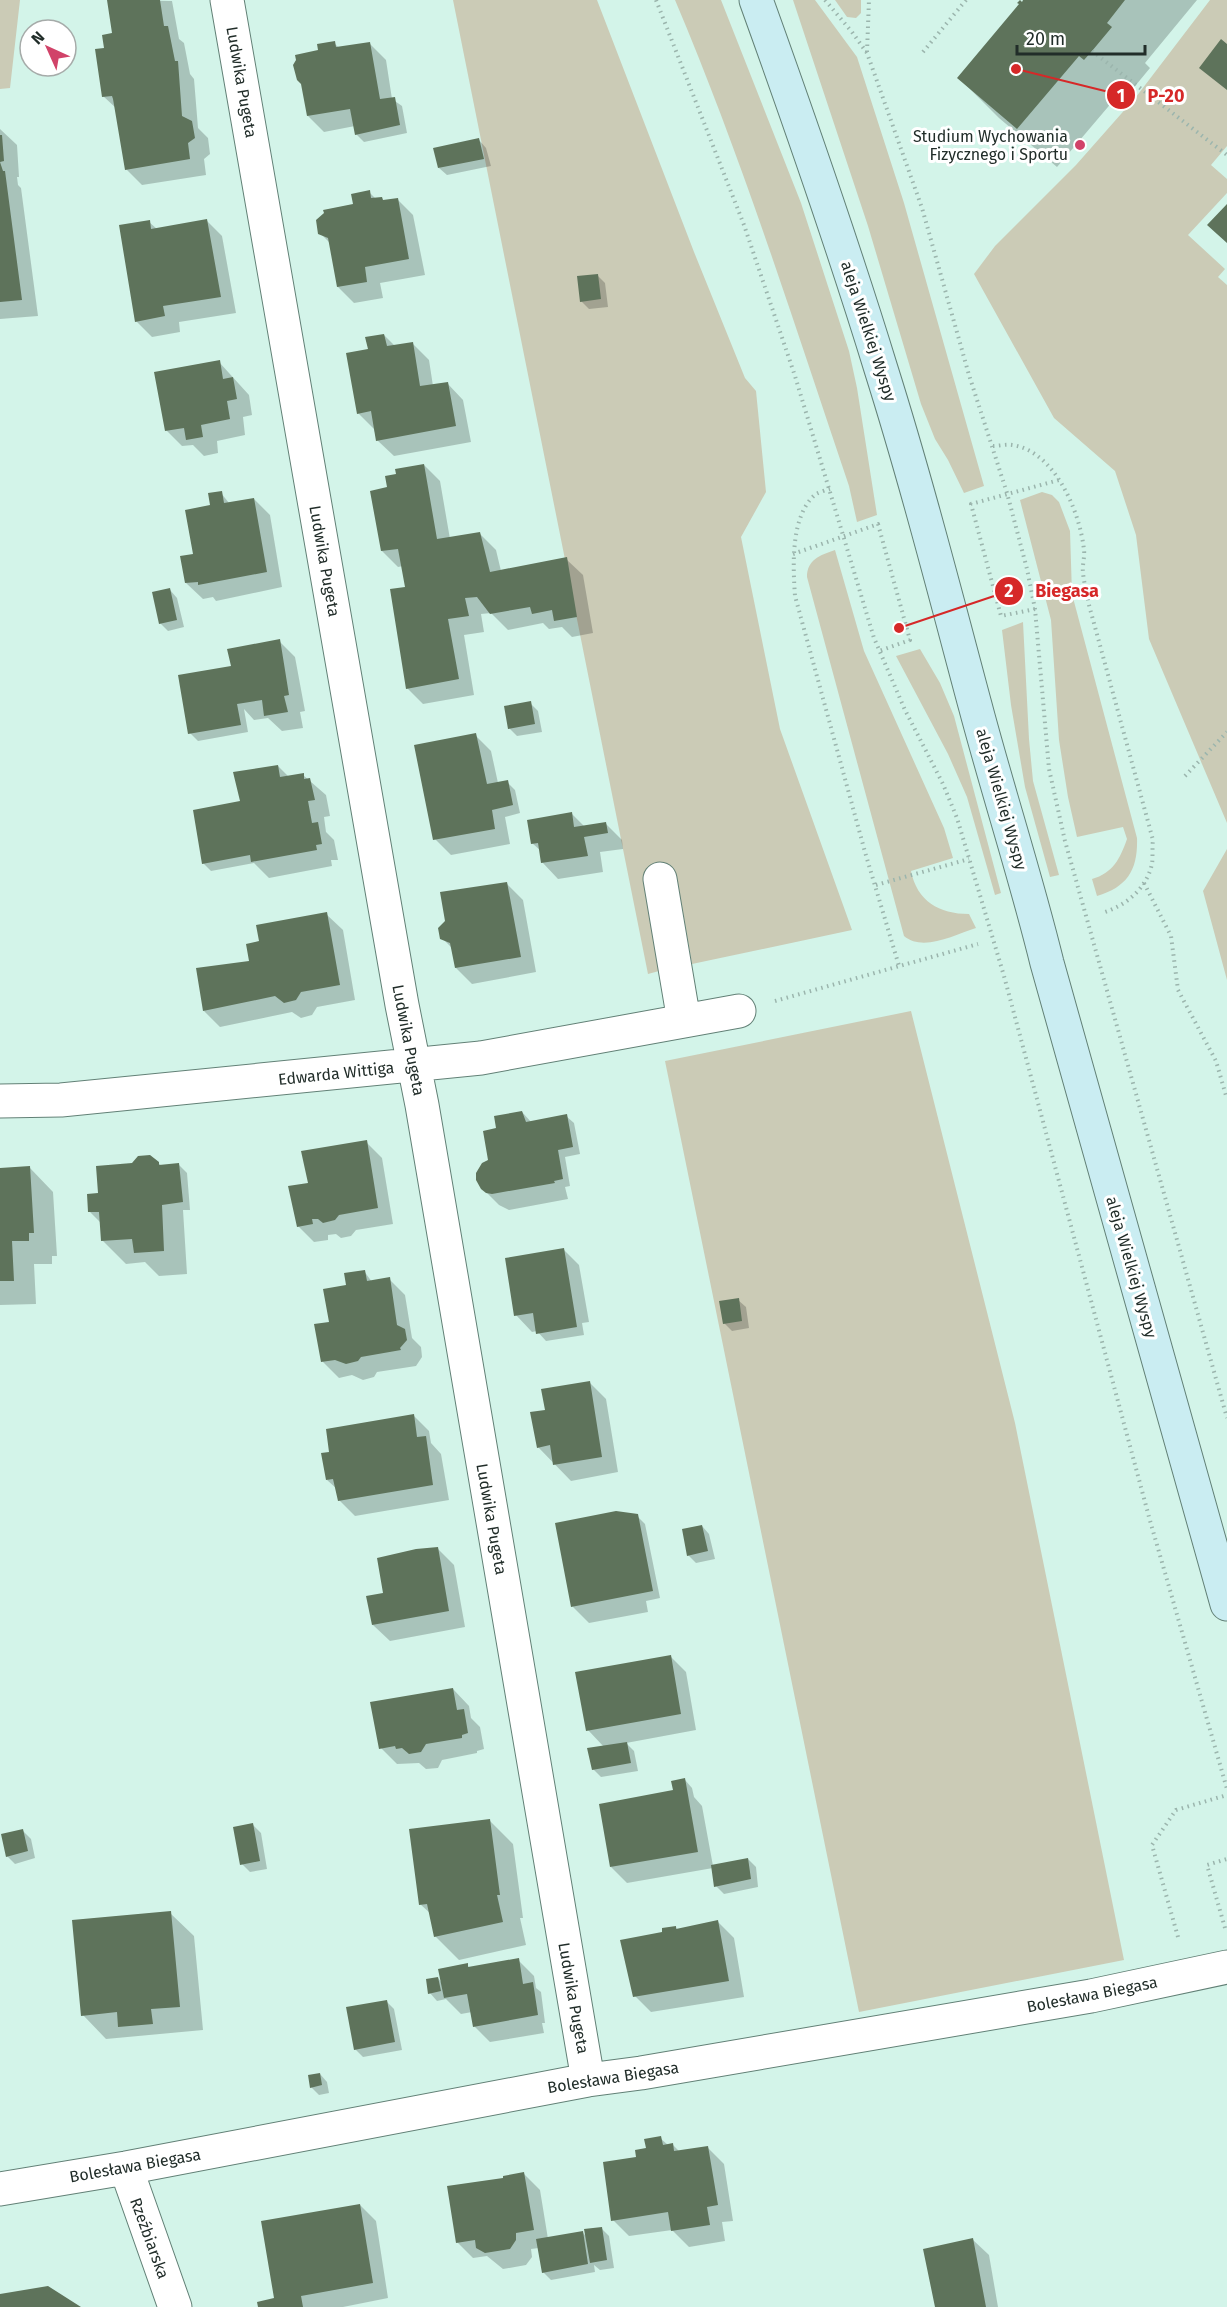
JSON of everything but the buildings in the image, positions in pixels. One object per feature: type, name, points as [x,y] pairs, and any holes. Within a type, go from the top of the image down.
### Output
[{"type":"main road","name":"aleja Wielkiej Wyspy","points":[[756,0],[822,185],[888,393],[949,601],[975,706],[1031,896],[1047,963],[1227,1604]]},
{"type":"street","name":"Ludwika Pugeta","points":[[227,0],[414,1065],[588,2080]]},
{"type":"street","points":[[660,879],[684,1021]]},
{"type":"street","name":"Edwarda Wittiga","points":[[0,1101],[62,1100],[481,1058],[740,1011]]},
{"type":"street","name":"Bolesława Biegasa","points":[[0,2189],[126,2168],[588,2080],[1090,1996],[1227,1967]]},
{"type":"street","name":"Rzeźbiarska","points":[[126,2168],[175,2307]]},
{"type":"path","points":[[656,0],[744,225],[795,376],[879,651],[957,818],[1004,976],[1149,1517],[1227,1789]]},
{"type":"path","points":[[825,0],[867,53],[922,208],[969,375],[1007,493],[1035,609],[1049,769],[1065,841],[1227,1418]]},
{"type":"path","points":[[867,53],[869,0]]},
{"type":"path","points":[[923,52],[966,0]]},
{"type":"path","points":[[1092,51],[1227,155]]},
{"type":"path","points":[[993,446],[1012,445],[1028,450],[1044,461],[1075,506],[1079,522],[1084,551],[1083,573],[1089,605],[1153,840],[1152,865],[1144,883],[1133,898],[1116,909],[1102,913]]},
{"type":"path","points":[[1035,609],[1001,616],[970,504],[1059,480]]},
{"type":"path","points":[[830,489],[817,494],[807,507],[796,530],[793,554],[795,596],[899,966]]},
{"type":"path","points":[[793,554],[878,524],[910,640],[879,651]]},
{"type":"path","points":[[1185,776],[1227,732]]},
{"type":"path","points":[[876,885],[969,859]]},
{"type":"path","points":[[1144,883],[1171,936],[1178,990],[1216,1061],[1227,1099]]},
{"type":"path","points":[[740,1011],[978,944]]},
{"type":"path","points":[[1190,1975],[1152,1845],[1176,1810],[1227,1795]]},
{"type":"path","points":[[1227,1859],[1207,1864],[1227,1937]]},
{"type":"green space","points":[[0,0],[20,0],[10,88],[0,89]]},
{"type":"green space","points":[[453,0],[597,0],[745,378],[756,391],[766,492],[741,537],[780,729],[852,930],[692,964],[676,875],[659,971],[648,974]]},
{"type":"green space","points":[[675,0],[721,0],[801,203],[849,351],[877,515],[857,522],[849,486],[766,241],[723,120]]},
{"type":"green space","points":[[793,0],[815,0],[857,57],[904,203],[984,486],[964,493],[935,439],[921,404],[868,226]]},
{"type":"green space","points":[[835,0],[861,0],[861,13],[856,18],[847,17]]},
{"type":"green space","points":[[1210,0],[1227,0],[1227,146],[1211,165],[1227,179],[1227,193],[1188,235],[1225,269],[1218,277],[1227,285],[1227,823],[1149,639],[1136,535],[1115,471],[1054,418],[974,274],[995,246],[1076,165],[1136,97]]},
{"type":"green space","points":[[1042,492],[1052,495],[1059,502],[1070,531],[1072,594],[1137,838],[1136,859],[1129,875],[1116,888],[1097,896],[1092,879],[1105,873],[1115,864],[1127,839],[1123,827],[1077,837],[1059,740],[1051,620],[1020,500]]},
{"type":"green space","points":[[835,550],[864,651],[944,828],[953,858],[911,871],[914,881],[918,890],[931,904],[948,912],[969,914],[976,928],[939,941],[912,941],[904,936],[807,577],[812,562]]},
{"type":"green space","points":[[1023,622],[1033,781],[1059,875],[1050,877],[1025,787],[1011,705],[1002,630]]},
{"type":"green space","points":[[920,649],[940,683],[954,716],[1001,893],[995,895],[967,797],[948,754],[896,656]]},
{"type":"green space","points":[[1227,849],[1227,980],[1203,891]]},
{"type":"green space","points":[[911,1011],[1015,1423],[1124,1960],[859,2012],[665,1061]]},
{"type":"place","name":"P-20","points":[[1016,69]]},
{"type":"place","name":"Studium Wychowania Fizycznego i Sportu","points":[[1080,145]]},
{"type":"place","name":"Biegasa","points":[[899,628]]}]
